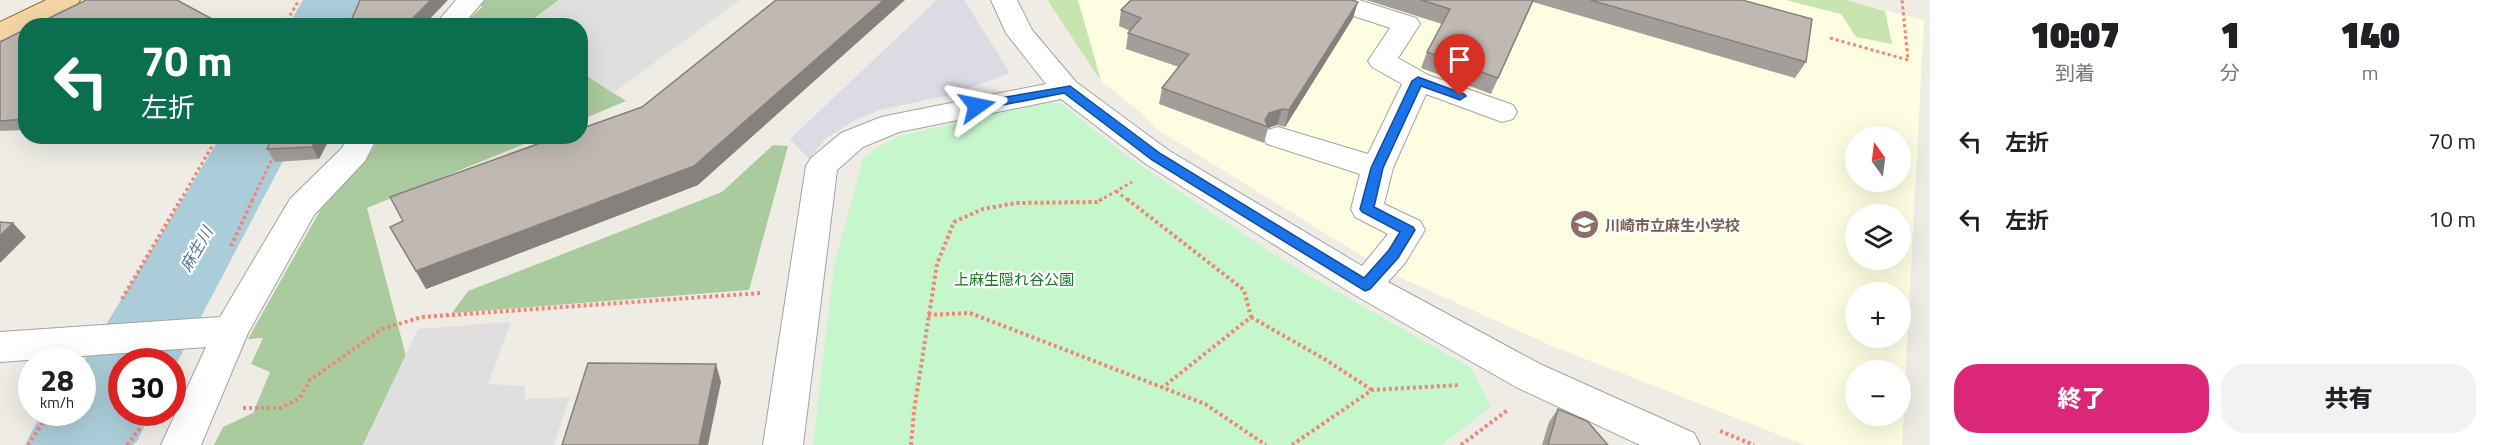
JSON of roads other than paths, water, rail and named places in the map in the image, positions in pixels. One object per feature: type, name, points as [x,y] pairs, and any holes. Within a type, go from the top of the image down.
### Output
[{"type":"main road","points":[[0,9],[20,0]]},
{"type":"main road","points":[[30,18],[67,0]]},
{"type":"main road","points":[[0,33],[18,24]]},
{"type":"street","points":[[454,18],[471,0]]},
{"type":"street","points":[[1004,0],[1020,33],[1066,89],[1167,163],[1365,285],[1530,376],[1680,445]]},
{"type":"street","points":[[1342,3],[1406,24],[1382,61],[1418,81],[1502,112]]},
{"type":"street","points":[[1365,285],[1394,254],[1408,230],[1367,209],[1377,168],[1418,81]]},
{"type":"street","points":[[783,445],[822,166],[852,140],[892,124],[1066,89]]},
{"type":"street","points":[[1278,137],[1377,168]]},
{"type":"street","points":[[181,445],[198,411],[231,331],[302,207],[354,154],[359,144]]},
{"type":"street","points":[[0,348],[110,338],[231,331]]},
{"type":"waterway","name":"麻生川","points":[[325,18],[335,0]]},
{"type":"waterway","name":"麻生川","points":[[140,348],[255,144]]},
{"type":"waterway","name":"麻生川","points":[[74,445],[108,404]]},
{"type":"place","name":"川崎市立麻生小学校","points":[[1584,225]]},
{"type":"park label","name":"上麻生隠れ谷公園","points":[[1014,279]]}]
